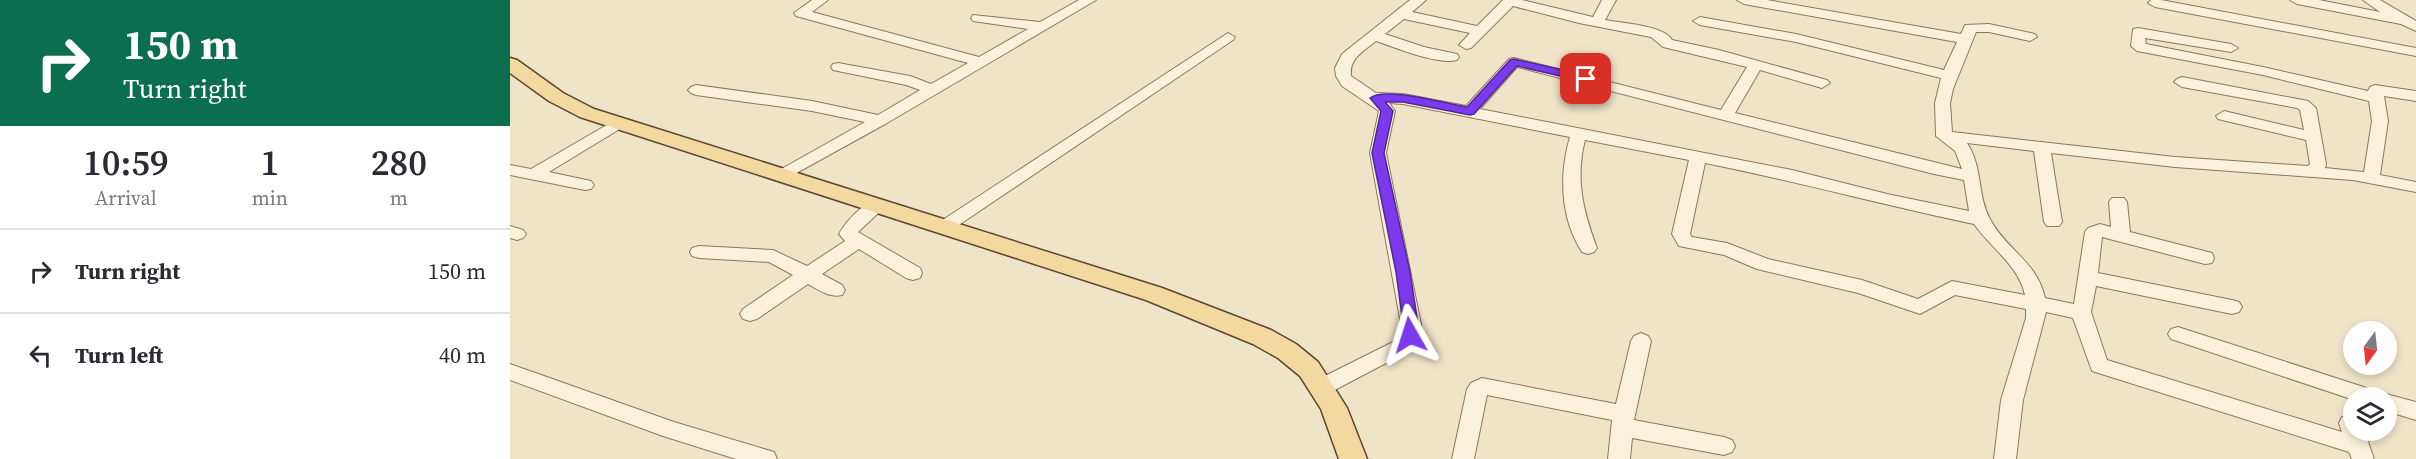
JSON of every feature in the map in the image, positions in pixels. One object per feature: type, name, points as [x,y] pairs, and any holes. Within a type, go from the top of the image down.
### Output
[{"type":"main road","points":[[510,64],[565,104],[617,124],[1154,294],[1262,337],[1287,351],[1309,369],[1334,408],[1353,459]]},
{"type":"street","points":[[820,0],[801,13],[982,62]]},
{"type":"street","points":[[782,176],[1089,0]]},
{"type":"street","points":[[1419,0],[1347,57],[1341,66],[1341,71],[1343,78],[1354,88],[1376,98],[1403,99],[1470,111],[1698,156],[1792,175],[1887,200],[1980,219]]},
{"type":"street","points":[[1597,22],[1609,0]]},
{"type":"street","points":[[1744,0],[1966,39]]},
{"type":"street","points":[[2297,0],[2402,20]]},
{"type":"street","points":[[2370,0],[2416,27]]},
{"type":"street","points":[[1466,45],[1510,1],[1655,33],[1664,38],[1663,42],[1668,44],[1822,83]]},
{"type":"street","points":[[2155,3],[2416,52]]},
{"type":"street","points":[[1400,14],[1479,32]]},
{"type":"street","points":[[978,18],[1042,27]]},
{"type":"street","points":[[1700,21],[1796,38],[1950,76]]},
{"type":"street","points":[[1944,136],[1946,122],[1943,100],[1950,76],[1970,28],[1977,27],[2030,37]]},
{"type":"street","points":[[2231,48],[2138,32],[2138,46],[2142,48],[2263,71],[2376,98]]},
{"type":"street","points":[[1373,35],[1421,51],[1452,57]]},
{"type":"street","points":[[944,227],[1228,37]]},
{"type":"street","points":[[1470,111],[1514,62],[1934,169],[1972,176]]},
{"type":"street","points":[[1726,115],[1756,65]]},
{"type":"street","points":[[838,67],[910,81],[932,90]]},
{"type":"street","points":[[2182,82],[2302,104],[2308,108],[2318,164],[2314,172]]},
{"type":"street","points":[[696,90],[812,106],[881,120]]},
{"type":"street","points":[[2371,178],[2380,121],[2375,90],[2416,96]]},
{"type":"street","points":[[1322,387],[1402,346],[1410,335],[1411,324],[1403,272],[1378,153],[1387,111],[1376,98]]},
{"type":"street","points":[[2224,116],[2313,137]]},
{"type":"street","points":[[533,175],[617,124]]},
{"type":"street","points":[[1579,133],[1572,157],[1570,181],[1575,212],[1588,248]]},
{"type":"street","points":[[1944,136],[2042,148],[2371,178],[2416,187]]},
{"type":"street","points":[[1944,136],[1963,149],[1972,176],[1980,219],[2029,275],[2034,285],[2038,305],[2012,400],[2005,459]]},
{"type":"street","points":[[2042,148],[2054,222]]},
{"type":"street","points":[[1698,156],[1681,234],[1685,242],[1727,249],[1764,264],[1862,287],[1920,307],[1952,288],[2080,312]]},
{"type":"street","points":[[510,170],[585,185]]},
{"type":"street","points":[[2118,202],[2121,235]]},
{"type":"street","points":[[877,206],[851,228],[848,234],[913,273]]},
{"type":"street","points":[[2205,258],[2100,230],[2094,232],[2084,305],[2080,312],[2099,365],[2361,453]]},
{"type":"street","points":[[750,314],[859,240]]},
{"type":"street","points":[[699,252],[773,256],[835,290]]},
{"type":"street","points":[[2087,278],[2232,307]]},
{"type":"street","points":[[2178,334],[2343,388]]},
{"type":"street","points":[[1619,459],[1623,420],[1641,340]]},
{"type":"street","points":[[515,379],[766,459]]},
{"type":"street","points":[[1463,459],[1478,389],[1482,386],[1724,446]]},
{"type":"street","points":[[2397,405],[2416,411]]},
{"type":"route","points":[[1410,335],[1411,324],[1404,292],[1403,272],[1378,153],[1387,111],[1376,98],[1403,99],[1470,111],[1514,62],[1586,79]]}]
